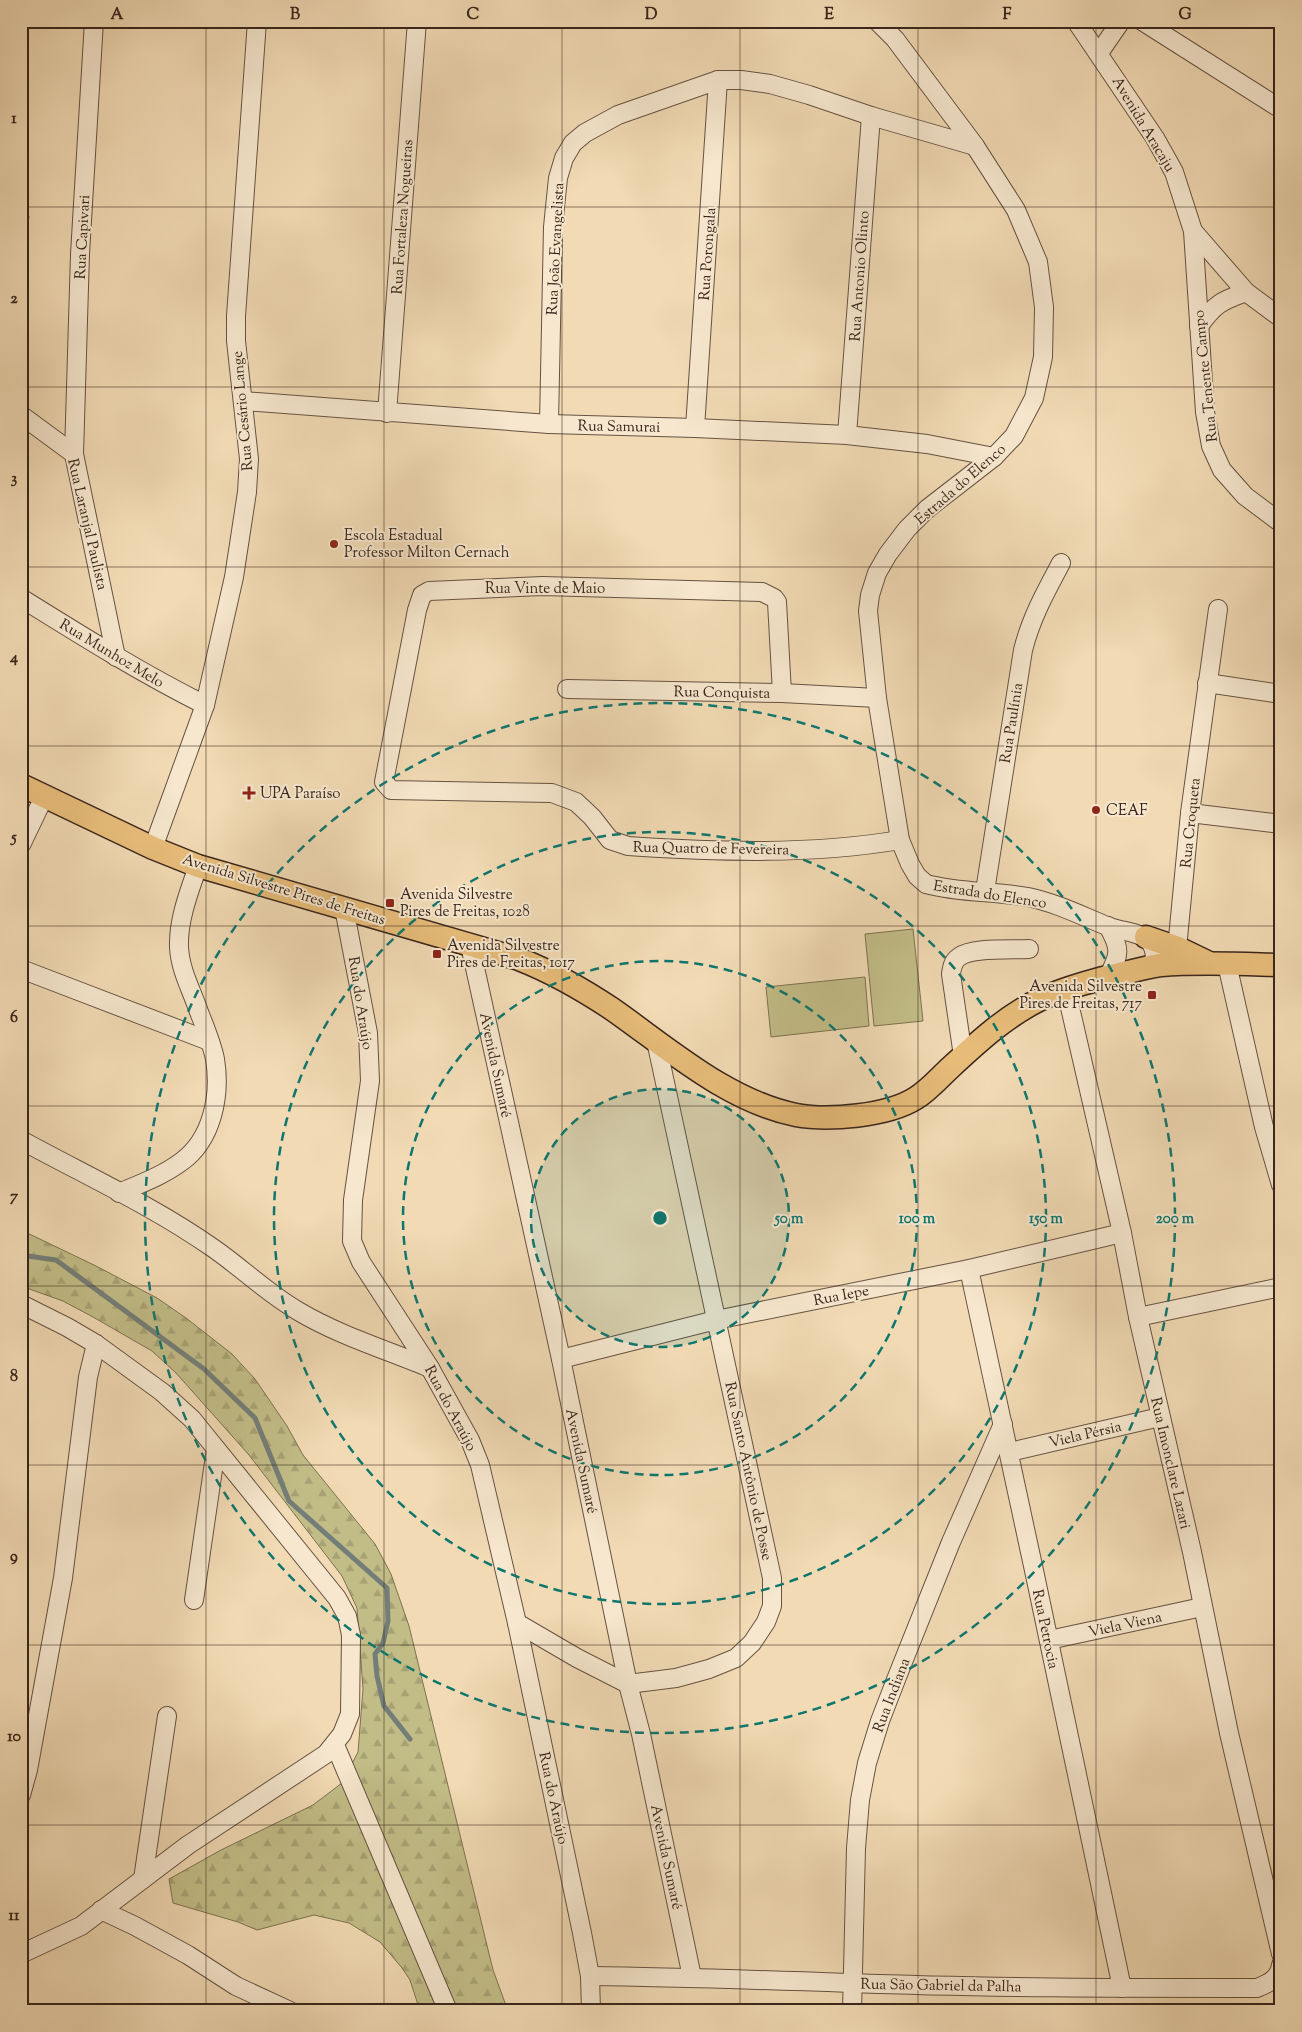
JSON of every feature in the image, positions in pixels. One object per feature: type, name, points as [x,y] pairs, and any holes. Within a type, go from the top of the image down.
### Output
[{"type":"main road","name":"Avenida Silvestre Pires de Freitas","points":[[21,785],[153,848],[198,866],[518,959],[547,970],[579,987],[706,1077],[764,1105],[796,1115],[829,1117],[858,1115],[898,1107],[917,1098],[991,1031],[1015,1013],[1041,999],[1066,990],[1169,960]]},
{"type":"main road","points":[[1146,937],[1169,960],[1219,964],[1281,965]]},
{"type":"street","name":"Rua Capivari","points":[[74,454],[80,254],[94,21]]},
{"type":"street","name":"Rua Cesário Lange","points":[[153,848],[205,705],[234,578],[247,492],[249,459],[236,341],[236,316],[257,21]]},
{"type":"street","name":"Rua Fortaleza Nogueiras","points":[[387,413],[417,21]]},
{"type":"street","name":"Estrada do Elenco","points":[[877,21],[895,39],[975,146],[1016,210],[1038,262],[1044,308],[1043,357],[1034,398],[1014,436],[994,457],[928,509],[907,529],[888,554],[877,573],[870,595],[868,611],[877,698],[900,840],[917,876],[926,884],[1027,897],[1055,904],[1108,926],[1146,937]]},
{"type":"street","name":"Avenida Aracaju","points":[[1076,21],[1155,138],[1174,172],[1193,231],[1246,292],[1281,318]]},
{"type":"street","points":[[1099,53],[1121,21]]},
{"type":"street","points":[[1142,21],[1281,109]]},
{"type":"street","name":"Rua João Evangelista","points":[[549,424],[553,227],[558,178],[564,158],[573,143],[585,133],[618,115],[718,80],[741,80],[770,84],[809,95],[871,116],[975,146]]},
{"type":"street","name":"Rua Porongala","points":[[696,428],[718,80]]},
{"type":"street","name":"Rua Antonio Olinto","points":[[847,435],[871,116]]},
{"type":"street","name":"Rua Tenente Campo","points":[[1193,231],[1205,412],[1211,446],[1222,470],[1245,496],[1281,523]]},
{"type":"street","points":[[1199,326],[1215,306],[1224,300],[1246,292]]},
{"type":"street","name":"Rua Samurai","points":[[243,401],[549,424],[847,435],[927,444],[994,457]]},
{"type":"street","name":"Rua Laranjal Paulista","points":[[21,415],[74,454],[116,657]]},
{"type":"street","name":"Rua Paulínia","points":[[985,891],[1023,650],[1028,630],[1037,608],[1061,563]]},
{"type":"street","name":"Rua Vinte de Maio","points":[[391,790],[384,782],[417,610],[422,595],[429,591],[542,586],[762,592],[774,598],[777,602],[782,693]]},
{"type":"street","name":"Rua Munhoz Melo","points":[[21,598],[156,681],[205,705]]},
{"type":"street","name":"Rua Croqueta","points":[[1169,960],[1218,608]]},
{"type":"street","points":[[1207,682],[1281,694]]},
{"type":"street","name":"Rua Conquista","points":[[567,689],[782,693],[877,698]]},
{"type":"street","name":"Rua Quatro de Fevereira","points":[[391,790],[552,793],[576,802],[592,817],[610,840],[628,846],[773,851],[853,847],[900,840]]},
{"type":"street","points":[[21,845],[44,797]]},
{"type":"street","points":[[1190,813],[1281,824]]},
{"type":"street","points":[[119,1193],[182,1162],[200,1141],[212,1120],[217,1091],[214,1059],[183,968],[179,949],[181,924],[198,866]]},
{"type":"street","name":"Rua do Araújo","points":[[344,908],[368,1033],[370,1081],[353,1200],[352,1241],[361,1262],[430,1368],[470,1440],[480,1465],[517,1623],[590,1976],[591,2011]]},
{"type":"street","points":[[1108,926],[1116,940],[1118,950],[1108,977]]},
{"type":"street","name":"Avenida Sumaré","points":[[470,945],[561,1359],[628,1684],[641,1734],[692,1977]]},
{"type":"street","points":[[963,1056],[951,974],[952,965],[957,958],[968,952],[1029,949]]},
{"type":"street","points":[[1219,964],[1272,1126],[1281,1184]]},
{"type":"street","points":[[21,970],[209,1041]]},
{"type":"street","name":"Rua Imonclare Lazari","points":[[1066,990],[1122,1233],[1160,1417],[1192,1552],[1228,1733],[1279,1945]]},
{"type":"street","name":"Rua Santo Antônio de Posse","points":[[628,1684],[676,1678],[709,1669],[736,1658],[752,1643],[766,1622],[772,1606],[772,1578],[656,1041]]},
{"type":"street","points":[[21,1140],[172,1222],[212,1248],[299,1312],[430,1368]]},
{"type":"street","name":"Rua Iepe","points":[[561,1359],[716,1320],[969,1269],[1122,1233]]},
{"type":"street","name":"Rua Petrocia","points":[[969,1269],[1010,1452],[1041,1612],[1049,1640],[1122,1988]]},
{"type":"street","points":[[1138,1317],[1281,1287]]},
{"type":"street","points":[[21,1304],[96,1344],[162,1392],[192,1419],[337,1598],[347,1616],[351,1635],[350,1714],[342,1734],[326,1754],[188,1845],[81,1926],[21,1954]]},
{"type":"street","points":[[21,1795],[28,1770],[63,1578],[88,1377],[96,1344]]},
{"type":"street","name":"Viela Pérsia","points":[[1010,1452],[1160,1417]]},
{"type":"street","name":"Rua Indiana","points":[[852,2011],[856,1848],[860,1800],[867,1763],[896,1677],[951,1542],[1003,1424]]},
{"type":"street","points":[[194,1600],[216,1449]]},
{"type":"street","name":"Viela Viena","points":[[1049,1640],[1202,1607]]},
{"type":"street","points":[[517,1623],[577,1658],[628,1684]]},
{"type":"street","points":[[143,1879],[168,1716]]},
{"type":"street","points":[[335,1745],[448,2011]]},
{"type":"street","points":[[102,1910],[170,1945],[236,1986],[290,2011]]},
{"type":"street","name":"Rua São Gabriel da Palha","points":[[590,1976],[1122,1988],[1257,1988],[1272,1982],[1281,1965]]},
{"type":"green space","points":[[21,215],[29,216],[21,286]]},
{"type":"green space","points":[[913,929],[923,1021],[874,1026],[865,934]]},
{"type":"green space","points":[[865,977],[869,1026],[771,1037],[766,987]]},
{"type":"green space","points":[[21,1230],[157,1298],[232,1354],[255,1379],[287,1426],[303,1455],[375,1544],[391,1574],[409,1626],[493,1970],[508,2011],[420,2011],[410,1980],[402,1968],[380,1942],[349,1923],[314,1915],[257,1930],[238,1922],[173,1903],[169,1879],[221,1850],[313,1805],[342,1783],[358,1752],[363,1689],[357,1608],[342,1576],[249,1455],[176,1373],[152,1351],[93,1317],[63,1301],[21,1286]]},
{"type":"waterway","points":[[21,1255],[56,1260],[204,1369],[255,1418],[289,1501],[387,1588],[388,1621],[383,1643],[375,1654],[377,1676],[384,1706],[410,1739]]},
{"type":"place","name":"Escola Estadual Professor Milton Cernach","points":[[334,544]]},
{"type":"place","name":"UPA Paraíso","points":[[249,793]]},
{"type":"place","name":"CEAF","points":[[1096,810]]},
{"type":"place","name":"Avenida Silvestre Pires de Freitas, 1028","points":[[390,903]]},
{"type":"place","name":"Avenida Silvestre Pires de Freitas, 1017","points":[[437,954]]},
{"type":"place","name":"Avenida Silvestre Pires de Freitas, 717","points":[[1152,995]]}]
